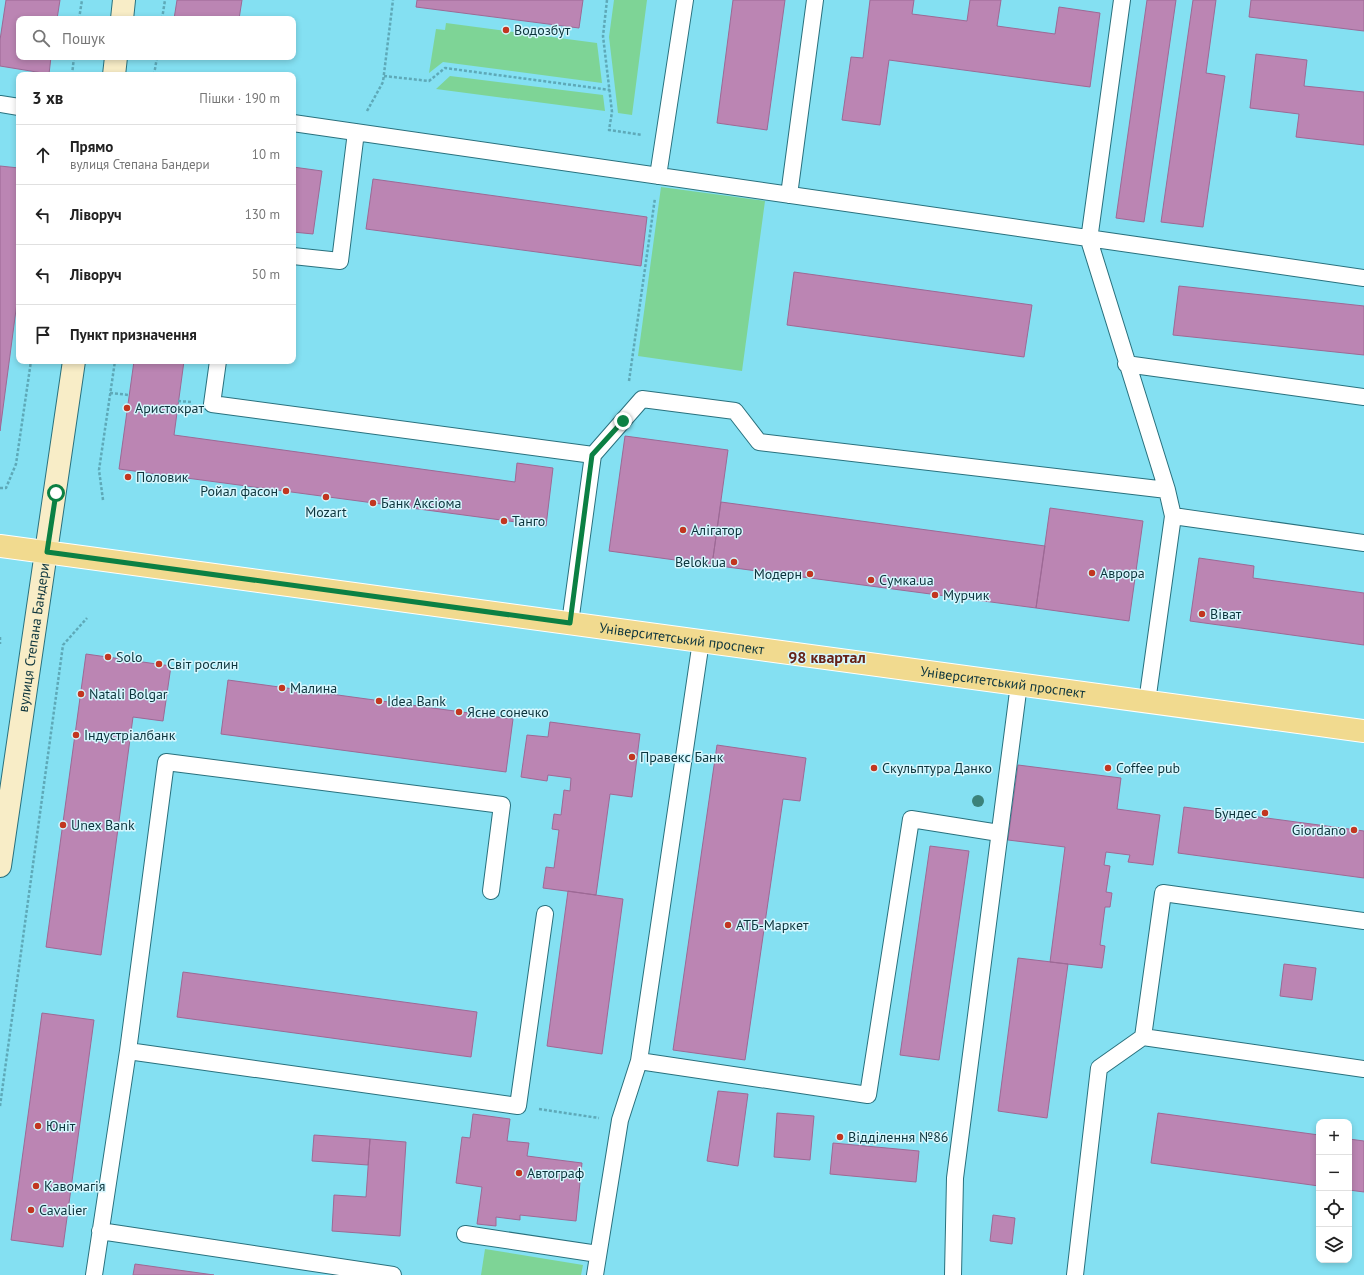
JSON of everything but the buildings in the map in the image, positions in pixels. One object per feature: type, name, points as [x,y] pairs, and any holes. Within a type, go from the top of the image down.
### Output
[{"type":"main road","name":"Університетський проспект","points":[[0,546],[1364,731]]},
{"type":"street","points":[[122,16],[124,0]]},
{"type":"street","points":[[114,72],[116,60]]},
{"type":"street","name":"вулиця Степана Бандери","points":[[0,864],[74,364]]},
{"type":"lane","points":[[658,176],[685,0]]},
{"type":"lane","points":[[789,195],[815,0]]},
{"type":"lane","points":[[1122,0],[1089,240],[1126,364],[1167,490],[1173,516],[1147,702]]},
{"type":"lane","points":[[0,104],[16,107]]},
{"type":"lane","points":[[296,123],[1089,240],[1364,278]]},
{"type":"lane","points":[[296,256],[340,261],[356,132]]},
{"type":"lane","points":[[218,364],[212,404],[592,455]]},
{"type":"lane","points":[[1126,364],[1364,397]]},
{"type":"lane","points":[[570,623],[592,455],[642,399],[735,411],[759,442],[1167,490]]},
{"type":"lane","points":[[1173,516],[1364,543]]},
{"type":"lane","points":[[595,1275],[620,1120],[639,1061],[701,641]]},
{"type":"lane","points":[[953,1275],[955,1178],[1019,684]]},
{"type":"lane","points":[[94,1275],[128,1051],[166,762],[502,805],[491,891]]},
{"type":"lane","points":[[639,1061],[868,1095],[911,819],[999,833]]},
{"type":"lane","points":[[1143,1036],[1163,893],[1364,921]]},
{"type":"lane","points":[[128,1051],[518,1106],[545,914]]},
{"type":"lane","points":[[1075,1275],[1099,1068],[1143,1036],[1364,1069]]},
{"type":"lane","points":[[100,1231],[393,1275]]},
{"type":"lane","points":[[465,1234],[598,1254]]},
{"type":"path","points":[[80,16],[82,0]]},
{"type":"path","points":[[162,16],[165,0]]},
{"type":"path","points":[[356,132],[384,76],[393,0]]},
{"type":"path","points":[[607,0],[602,36],[612,112],[609,130],[664,138]]},
{"type":"path","points":[[72,72],[74,60]]},
{"type":"path","points":[[154,72],[156,60]]},
{"type":"path","points":[[384,76],[429,81],[445,68],[610,90]]},
{"type":"path","points":[[629,381],[658,176]]},
{"type":"path","points":[[0,488],[6,488],[16,464],[31,364]]},
{"type":"path","points":[[103,500],[99,470],[115,364]]},
{"type":"path","points":[[110,393],[129,395]]},
{"type":"path","points":[[0,1106],[63,645],[87,618]]},
{"type":"path","points":[[0,637],[0,644]]},
{"type":"path","points":[[518,1106],[620,1120]]},
{"type":"green space","points":[[614,0],[647,0],[632,115],[618,113],[609,37]]},
{"type":"green space","points":[[446,23],[597,43],[602,83],[443,62],[429,73],[436,29],[445,30]]},
{"type":"green space","points":[[450,76],[603,95],[605,111],[436,89]]},
{"type":"green space","points":[[661,187],[765,201],[742,371],[638,356]]},
{"type":"green space","points":[[485,1249],[583,1265],[581,1275],[481,1275]]},
{"type":"place","name":"Водозбут","points":[[506,30]]},
{"type":"place","name":"Аристократ","points":[[127,408]]},
{"type":"place","name":"Половик","points":[[128,477]]},
{"type":"place","name":"Ройал фасон","points":[[286,491]]},
{"type":"place","name":"Mozart","points":[[326,497]]},
{"type":"place","name":"Банк Аксіома","points":[[373,503]]},
{"type":"place","name":"Танго","points":[[504,521]]},
{"type":"place","name":"Алігатор","points":[[683,530]]},
{"type":"place","name":"Belok.ua","points":[[734,562]]},
{"type":"place","name":"Аврора","points":[[1092,573]]},
{"type":"place","name":"Модерн","points":[[810,574]]},
{"type":"place","name":"Сумка.ua","points":[[871,580]]},
{"type":"place","name":"Мурчик","points":[[935,595]]},
{"type":"place","name":"Віват","points":[[1202,614]]},
{"type":"place","name":"Solo","points":[[108,657]]},
{"type":"place","name":"Світ рослин","points":[[159,664]]},
{"type":"place","name":"Малина","points":[[282,688]]},
{"type":"place","name":"Natali Bolgar","points":[[81,694]]},
{"type":"place","name":"Idea Bank","points":[[379,701]]},
{"type":"place","name":"Ясне сонечко","points":[[459,712]]},
{"type":"place","name":"Індустріалбанк","points":[[76,735]]},
{"type":"place","name":"Правекс Банк","points":[[632,757]]},
{"type":"place","name":"Скульптура Данко","points":[[874,768]]},
{"type":"place","name":"Coffee pub","points":[[1108,768]]},
{"type":"place","name":"Бундес","points":[[1265,813]]},
{"type":"place","name":"Unex Bank","points":[[63,825]]},
{"type":"place","name":"Giordano","points":[[1354,830]]},
{"type":"place","name":"АТБ-Маркет","points":[[728,925]]},
{"type":"place","name":"Юніт","points":[[38,1126]]},
{"type":"place","name":"Відділення №86","points":[[840,1137]]},
{"type":"place","name":"Автограф","points":[[519,1173]]},
{"type":"place","name":"Кавомагія","points":[[36,1186]]},
{"type":"place","name":"Cavalier","points":[[31,1210]]},
{"type":"district","name":"98 квартал","points":[[827,657]]},
{"type":"route","points":[[56,493],[47,552],[570,623],[592,455],[623,421]]}]
